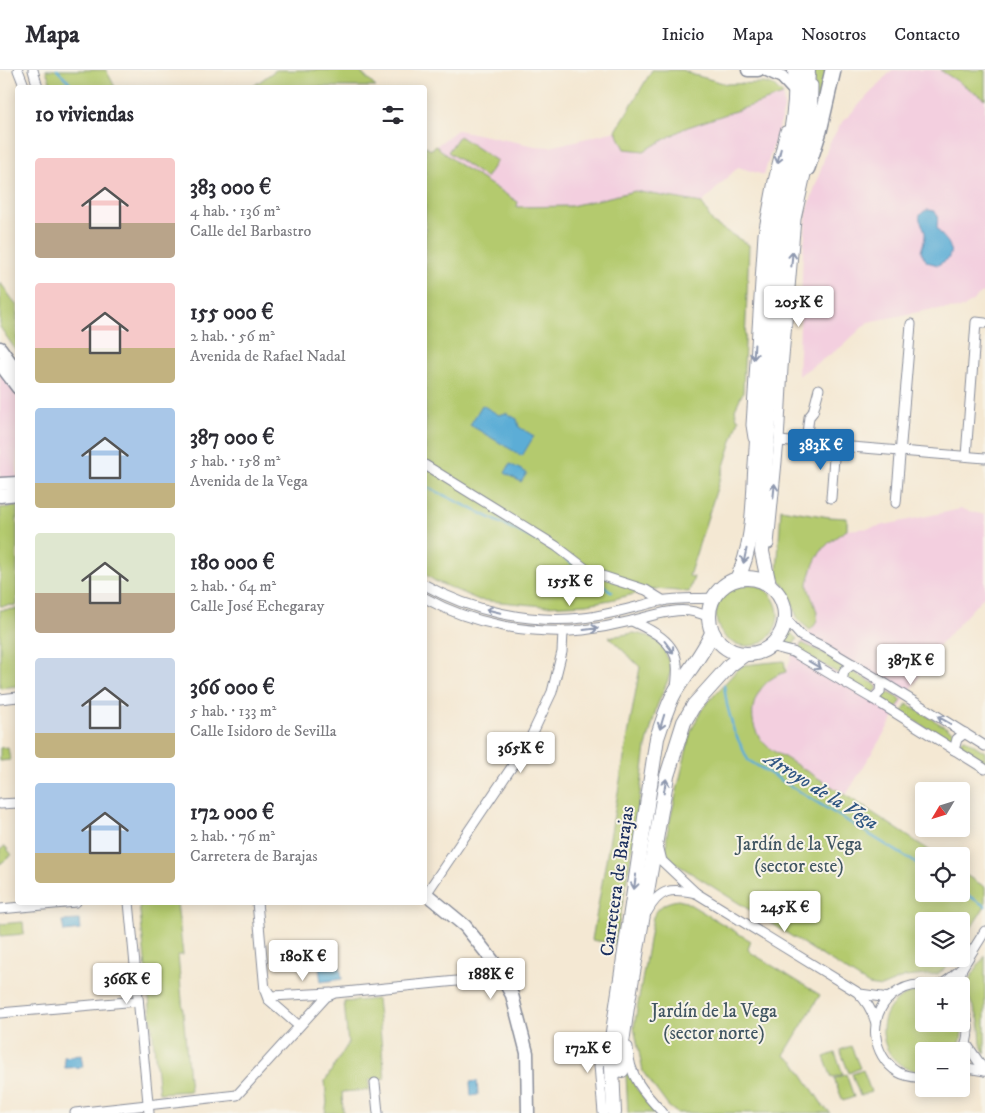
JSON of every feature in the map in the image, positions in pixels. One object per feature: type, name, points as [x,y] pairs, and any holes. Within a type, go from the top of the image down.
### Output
[{"type":"highway","points":[[808,168],[819,131],[833,70]]},
{"type":"main road","points":[[737,579],[745,561],[753,509],[776,218],[791,139],[795,70]]},
{"type":"main road","points":[[772,588],[754,578],[737,579],[725,584],[716,593],[709,608],[710,638],[732,652],[745,654],[762,652],[781,633],[785,618],[782,602],[772,588],[762,552],[766,457],[786,220],[805,127],[808,75]]},
{"type":"main road","name":"Carretera de Barajas","points":[[614,1113],[611,1045],[652,767],[666,711],[676,690],[710,638]]},
{"type":"main road","points":[[623,1113],[621,1050],[667,776],[684,722],[694,705],[730,665],[745,654]]},
{"type":"street","points":[[18,70],[24,85]]},
{"type":"street","points":[[33,70],[37,85]]},
{"type":"street","points":[[748,70],[758,70]]},
{"type":"street","points":[[767,70],[782,77],[795,91]]},
{"type":"street","points":[[772,588],[768,560],[796,219],[808,168],[813,125],[814,85],[808,75]]},
{"type":"street","points":[[966,456],[981,323]]},
{"type":"street","points":[[896,504],[911,324]]},
{"type":"street","points":[[0,348],[15,369]]},
{"type":"street","points":[[0,364],[15,384]]},
{"type":"street","points":[[806,442],[809,417],[813,412],[819,389]]},
{"type":"street","points":[[779,441],[985,458]]},
{"type":"street","points":[[831,498],[835,445]]},
{"type":"street","points":[[427,466],[556,546],[590,572],[646,590],[664,601]]},
{"type":"street","points":[[0,484],[15,482]]},
{"type":"street","points":[[0,496],[15,494]]},
{"type":"street","points":[[427,586],[467,605],[544,620],[581,619],[664,601],[714,598]]},
{"type":"street","points":[[427,599],[463,615],[505,626],[563,632],[604,627],[667,611],[688,610],[708,617]]},
{"type":"street","points":[[785,618],[801,636],[853,664],[985,746]]},
{"type":"street","points":[[632,621],[652,630],[670,646],[676,655],[676,690]]},
{"type":"street","points":[[427,892],[528,743],[552,692],[562,652],[563,632]]},
{"type":"street","points":[[770,646],[793,652],[874,699],[985,768]]},
{"type":"street","points":[[842,680],[844,671],[853,664]]},
{"type":"street","points":[[874,699],[880,692],[881,681]]},
{"type":"street","points":[[0,699],[15,698]]},
{"type":"street","points":[[954,750],[957,739],[965,733]]},
{"type":"street","points":[[0,804],[15,803]]},
{"type":"street","points":[[658,822],[657,841],[662,861],[696,893],[860,994],[873,1012],[876,1023]]},
{"type":"street","points":[[641,923],[653,900],[662,893],[676,889],[696,893]]},
{"type":"street","points":[[427,897],[478,951],[504,996],[520,1052],[520,1113]]},
{"type":"street","points":[[427,897],[465,926],[493,961],[512,995],[527,1053],[528,1113]]},
{"type":"street","points":[[0,909],[43,905]]},
{"type":"street","points":[[129,905],[148,1110]]},
{"type":"street","points":[[257,905],[265,991],[268,999],[299,1026]]},
{"type":"street","points":[[951,977],[962,968],[985,931]]},
{"type":"street","points":[[960,977],[962,968]]},
{"type":"street","points":[[264,982],[271,996],[335,993],[476,978],[493,974]]},
{"type":"street","points":[[915,986],[898,991],[889,998],[880,1010],[876,1023],[875,1037],[879,1051],[887,1063],[898,1072],[915,1077]]},
{"type":"street","points":[[75,1113],[148,1110],[237,1095],[326,997],[335,993]]},
{"type":"street","points":[[860,994],[889,998]]},
{"type":"street","points":[[0,1013],[138,1001]]},
{"type":"street","points":[[627,1007],[628,1058],[633,1073],[645,1095],[664,1113]]},
{"type":"street","points":[[602,1113],[599,1065],[611,1045]]},
{"type":"street","points":[[970,1049],[985,1071]]},
{"type":"street","points":[[970,1068],[985,1071]]},
{"type":"street","points":[[375,1083],[378,1113]]},
{"type":"street","points":[[651,1101],[659,1113]]},
{"type":"shaded area","points":[[892,70],[940,70],[985,99],[985,291],[963,308],[929,310],[868,322],[841,347],[798,376],[803,253],[807,212],[829,144],[840,125]]},
{"type":"shaded area","points":[[783,95],[784,110],[764,175],[738,167],[702,203],[635,191],[571,206],[517,207],[436,146],[457,130],[535,146],[550,147],[616,131],[625,148],[644,151],[685,128]]},
{"type":"shaded area","points":[[0,364],[15,385],[15,483],[0,484]]},
{"type":"shaded area","points":[[961,509],[985,515],[985,595],[936,649],[846,795],[766,746],[755,731],[752,715],[754,700],[769,681],[778,674],[786,672],[793,652],[814,627],[818,616],[808,584],[813,563],[821,551],[834,538],[847,530],[870,528]]},
{"type":"green space","points":[[46,70],[106,70],[114,85],[51,85]]},
{"type":"green space","points":[[276,70],[358,70],[374,85],[255,85]]},
{"type":"green space","points":[[652,70],[683,70],[727,84],[764,83],[774,86],[783,95],[685,128],[644,151],[625,149],[616,131]]},
{"type":"green space","points":[[814,70],[829,70],[816,112]]},
{"type":"green space","points":[[940,70],[985,70],[985,99]]},
{"type":"green space","points":[[459,136],[497,161],[486,178],[448,152]]},
{"type":"green space","points":[[436,146],[457,163],[518,202],[517,207],[571,206],[635,191],[702,203],[713,223],[749,245],[743,392],[735,409],[739,419],[689,576],[694,577],[689,592],[655,589],[587,604],[544,606],[479,600],[435,581],[427,575],[427,147],[430,150]]},
{"type":"green space","points":[[0,282],[15,303],[15,349],[0,327]]},
{"type":"green space","points":[[15,506],[15,605],[0,606],[0,508]]},
{"type":"green space","points":[[781,509],[847,518],[847,530],[824,547],[813,566],[808,584],[816,608],[817,620],[810,630],[798,620],[789,593],[777,575]]},
{"type":"green space","points":[[747,584],[759,586],[769,593],[776,603],[778,615],[776,627],[769,637],[759,644],[747,646],[735,644],[725,637],[718,627],[716,615],[718,603],[725,593],[735,586]]},
{"type":"green space","points":[[15,609],[15,686],[0,688],[0,610]]},
{"type":"green space","points":[[787,629],[797,639],[791,648],[778,646]]},
{"type":"green space","points":[[634,633],[649,636],[658,642],[665,651],[671,670],[657,706],[646,747],[634,840],[615,944],[592,940],[640,667],[609,637]]},
{"type":"green space","points":[[802,643],[845,665],[839,674],[798,650]]},
{"type":"green space","name":"Jardín de la Vega (sector este)","points":[[784,661],[786,672],[775,676],[766,683],[754,702],[754,724],[765,744],[924,847],[915,847],[915,902],[970,902],[970,878],[985,887],[985,906],[970,930],[970,912],[915,912],[915,967],[946,967],[945,969],[937,974],[905,977],[881,987],[869,985],[675,863],[666,852],[667,833],[691,731],[702,709],[737,670],[744,665]]},
{"type":"green space","points":[[851,671],[875,684],[878,688],[873,694],[850,681],[847,674]]},
{"type":"green space","points":[[885,690],[902,700],[896,709],[879,699]]},
{"type":"green space","points":[[907,704],[957,734],[951,743],[902,713]]},
{"type":"green space","points":[[965,739],[985,752],[985,762],[981,762],[960,748],[959,743]]},
{"type":"green space","points":[[8,747],[10,760],[0,761],[0,748]]},
{"type":"green space","points":[[5,846],[12,855],[0,864],[0,850]]},
{"type":"green space","name":"Jardín de la Vega (sector norte)","points":[[678,900],[686,902],[751,941],[748,949],[750,952],[820,995],[784,1055],[795,1063],[824,1107],[831,1113],[677,1113],[668,1106],[643,1072],[634,1027],[653,917],[663,905]]},
{"type":"green space","points":[[139,905],[177,905],[183,955],[178,955],[190,1091],[159,1093]]},
{"type":"green space","points":[[23,922],[24,934],[0,936],[0,924]]},
{"type":"green space","points":[[985,956],[985,1053],[981,1044],[978,1019],[970,1000],[970,981]]},
{"type":"green space","points":[[915,992],[915,1032],[962,1032],[960,1042],[915,1042],[915,1070],[901,1065],[893,1058],[883,1037],[886,1014],[895,1002]]},
{"type":"green space","points":[[377,999],[385,1078],[369,1080],[369,1090],[342,1092],[343,1113],[325,1113],[327,1103],[325,1081],[348,1044],[344,1002]]},
{"type":"green space","points":[[851,1046],[860,1068],[849,1073],[840,1050]]},
{"type":"green space","points":[[835,1053],[843,1074],[832,1078],[824,1057]]},
{"type":"green space","points":[[625,1057],[636,1088],[656,1113],[628,1113]]},
{"type":"green space","points":[[863,1070],[871,1092],[860,1096],[852,1074]]},
{"type":"green space","points":[[846,1074],[854,1097],[843,1101],[834,1079]]},
{"type":"water","points":[[927,210],[931,210],[936,214],[938,219],[937,228],[950,246],[948,259],[938,265],[927,262],[921,252],[925,231],[920,215]]},
{"type":"water","points":[[482,405],[499,415],[506,413],[517,419],[519,427],[534,436],[522,456],[470,425]]},
{"type":"water","points":[[510,464],[527,473],[521,482],[505,473]]},
{"type":"water","points":[[79,920],[80,930],[64,932],[62,921]]},
{"type":"water","points":[[340,966],[342,979],[321,982],[319,968]]},
{"type":"water","points":[[81,1055],[83,1067],[65,1068],[64,1057]]},
{"type":"water","points":[[477,1081],[478,1095],[471,1096],[470,1082]]},
{"type":"waterway","name":"Arroyo de la Vega","points":[[57,70],[72,85]]},
{"type":"waterway","name":"Arroyo de la Vega","points":[[427,487],[546,545],[572,563]]},
{"type":"waterway","name":"Arroyo de la Vega","points":[[589,575],[612,592]]},
{"type":"waterway","name":"Arroyo de la Vega","points":[[724,685],[734,731],[748,760],[915,862]]},
{"type":"waterway","name":"Arroyo de la Vega","points":[[970,897],[985,906]]}]
